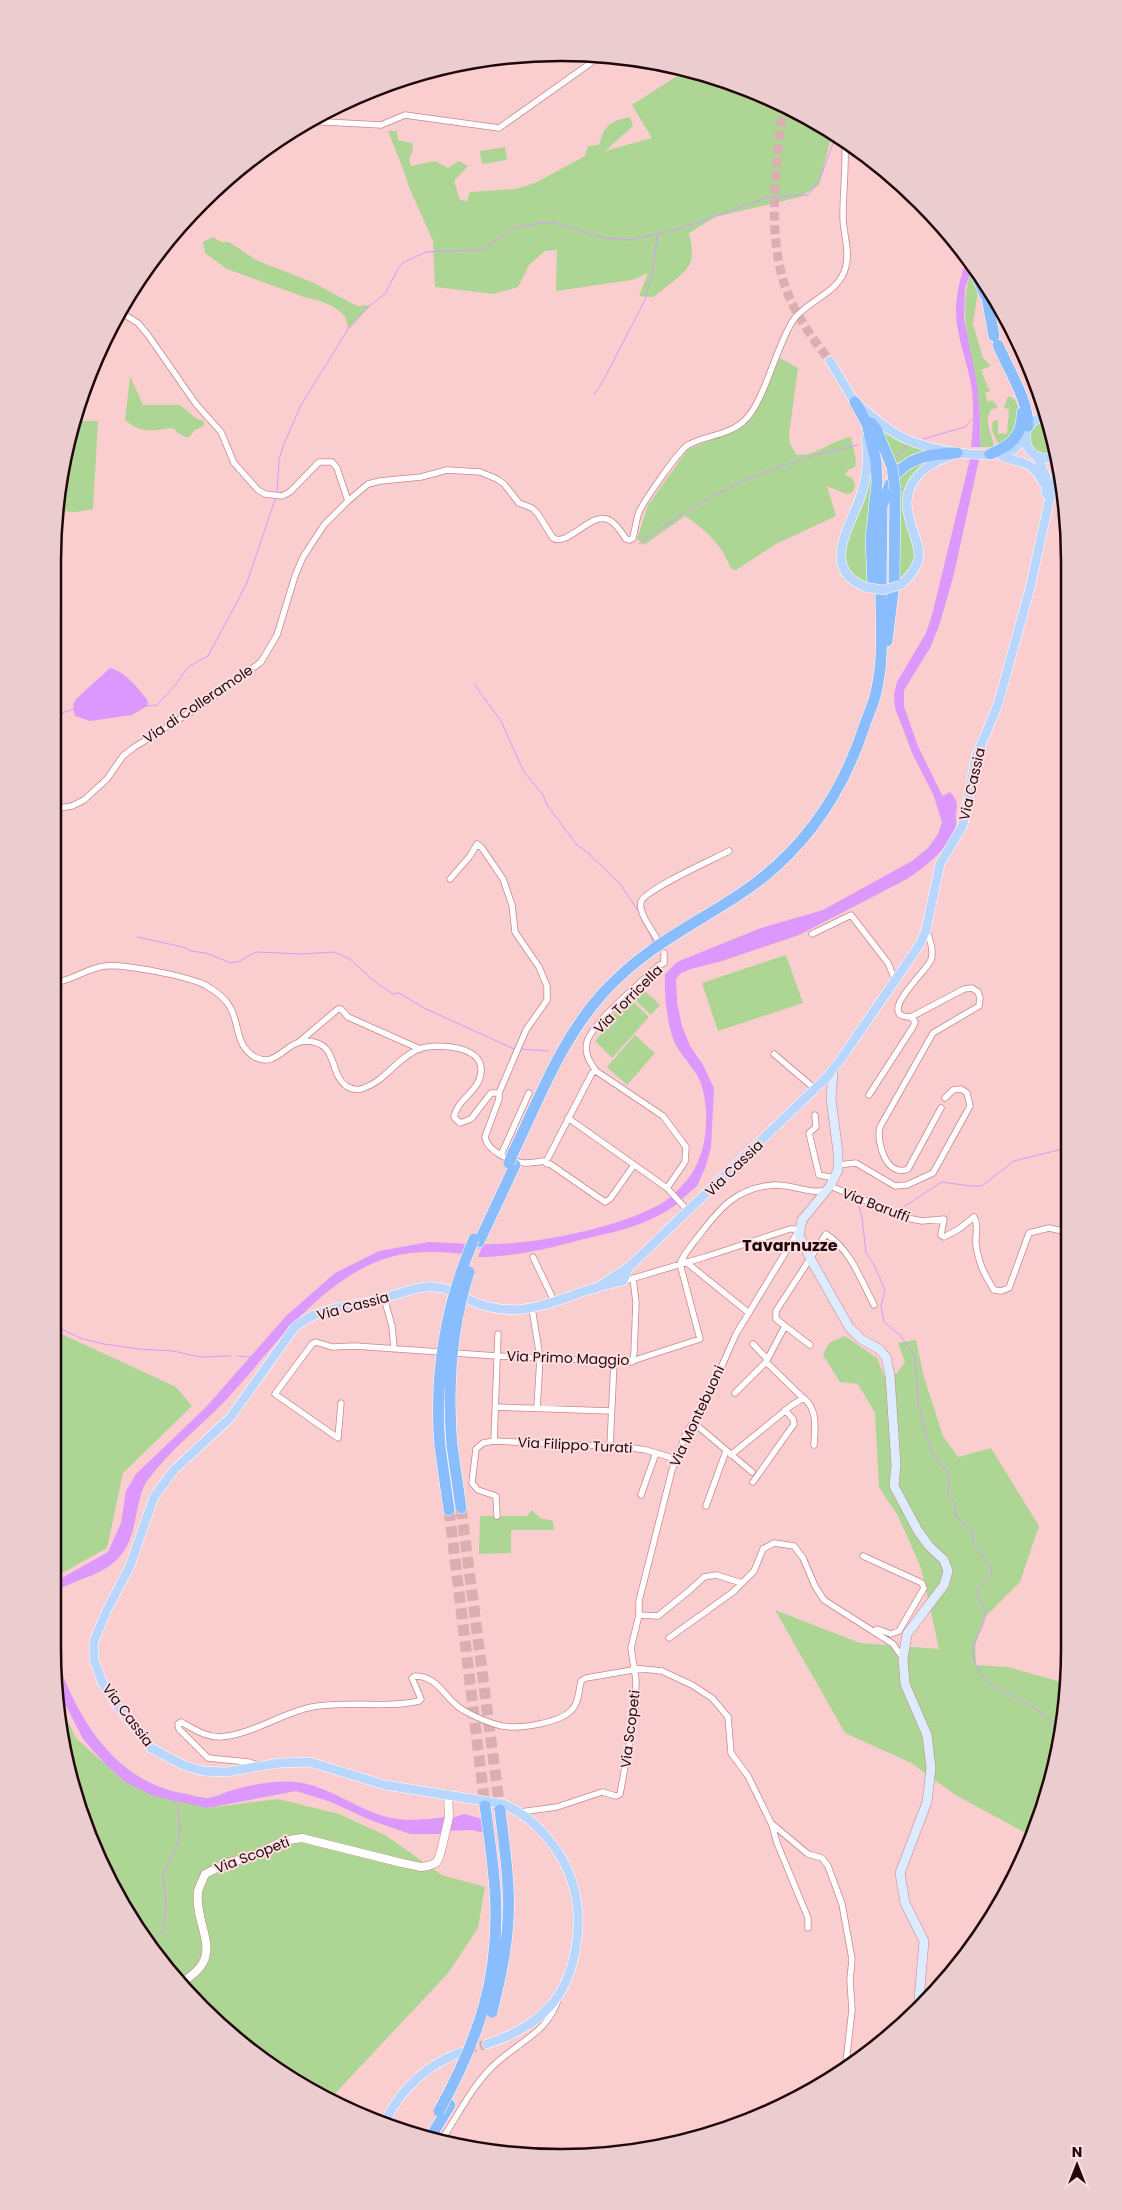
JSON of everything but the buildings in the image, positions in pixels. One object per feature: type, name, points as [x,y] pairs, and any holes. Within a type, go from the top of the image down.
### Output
[{"type":"highway","points":[[987,299],[996,341],[1015,384],[1023,397],[1027,410],[1027,432]]},
{"type":"highway","points":[[990,454],[1010,444],[1019,433],[1022,412],[1015,384]]},
{"type":"highway","points":[[449,1510],[440,1447],[438,1381],[443,1345],[456,1286],[511,1159],[571,1037],[604,993],[644,954],[679,930],[734,898],[767,875],[805,838],[839,788],[859,743],[876,692],[894,470],[877,431],[855,402]]},
{"type":"highway","points":[[855,402],[867,424],[876,461],[877,483],[872,539],[883,588]]},
{"type":"highway","points":[[894,470],[923,456],[957,454]]},
{"type":"highway","points":[[461,1508],[452,1446],[450,1397],[452,1346],[464,1288],[477,1241]]},
{"type":"highway","points":[[427,2131],[462,2070],[479,2028],[493,1966],[495,1890],[485,1806]]},
{"type":"highway","points":[[433,2132],[450,2105],[485,2033],[505,1951],[508,1887],[500,1810]]},
{"type":"main road","points":[[830,361],[855,402],[864,424],[867,445],[866,476],[859,502],[842,540],[841,550],[845,570],[850,578],[883,588],[916,567],[919,552],[908,513],[907,501],[910,488],[918,474],[925,468],[957,454]]},
{"type":"main road","points":[[855,402],[886,428],[906,439],[957,454],[990,454],[1026,463],[1040,476],[1046,492]]},
{"type":"main road","points":[[990,454],[1013,450],[1035,420],[1040,418]]},
{"type":"main road","name":"Via Cassia","points":[[1027,432],[1028,447],[1036,456],[1046,477],[1044,522]]},
{"type":"main road","points":[[1002,456],[1049,457]]},
{"type":"main road","name":"Via Cassia","points":[[625,1278],[630,1267],[685,1208],[833,1070],[920,944],[926,930],[938,870],[963,825],[978,750],[992,722],[998,704],[1034,572],[1054,484]]},
{"type":"main road","points":[[831,1184],[838,1165],[831,1096],[833,1070]]},
{"type":"main road","points":[[820,1083],[831,1096]]},
{"type":"main road","name":"Via Montebuoni","points":[[799,1229],[802,1220],[831,1184]]},
{"type":"main road","points":[[799,1229],[800,1239],[849,1327],[861,1338],[883,1352],[888,1364],[896,1465],[894,1486],[923,1539],[944,1560],[947,1566],[947,1578],[944,1585],[918,1610],[898,1642],[903,1659],[905,1684],[927,1735],[932,1768],[927,1802],[900,1873],[905,1903],[924,1941],[919,1997]]},
{"type":"main road","points":[[466,1299],[500,1310],[532,1308],[555,1303],[625,1278]]},
{"type":"main road","name":"Via Cassia","points":[[451,1291],[439,1287],[421,1287],[384,1298],[320,1312],[300,1323],[284,1341],[230,1418],[174,1470],[154,1497],[130,1566],[107,1610],[94,1641],[94,1660],[102,1682],[121,1711],[151,1748],[171,1760],[204,1771],[226,1772],[279,1763],[310,1762],[385,1785],[496,1802],[520,1812],[541,1832],[558,1853],[573,1884],[576,1902],[576,1952],[573,1965],[560,1992],[542,2014],[525,2026],[487,2044]]},
{"type":"main road","points":[[387,2117],[416,2078],[434,2064],[467,2050]]},
{"type":"street","points":[[323,122],[381,125],[406,115],[499,128],[592,62]]},
{"type":"street","name":"Via di Colleramole","points":[[61,808],[72,806],[84,800],[107,779],[123,756],[133,748],[206,703],[261,662],[277,635],[295,576],[303,557],[324,525],[368,484],[421,477],[447,470],[480,472],[497,479],[504,484],[519,503],[532,508],[556,540],[562,540],[584,525],[605,518],[610,520],[626,539],[630,540],[633,538],[639,513],[681,450],[696,441],[726,432],[744,421],[756,403],[795,319],[836,285],[843,274],[847,252],[843,218],[846,180],[845,150]]},
{"type":"street","points":[[126,315],[138,323],[148,334],[196,404],[221,432],[234,463],[258,490],[265,494],[282,496],[290,492],[319,462],[326,460],[332,462],[337,468],[348,501]]},
{"type":"street","points":[[450,879],[470,856],[476,844],[482,848],[503,879],[512,905],[515,932],[539,967],[547,986],[547,1000],[526,1030],[499,1093],[499,1099],[484,1137],[486,1143],[511,1159],[522,1163],[547,1161],[605,1202],[610,1199],[634,1165]]},
{"type":"street","points":[[658,941],[642,911],[641,901],[646,895],[662,885],[728,851]]},
{"type":"street","points":[[812,934],[851,915],[888,963],[896,980]]},
{"type":"street","points":[[926,930],[931,941],[931,960],[901,1000],[897,1008],[899,1014],[904,1017],[911,1017],[964,989],[972,988],[978,992],[980,998],[979,1006],[933,1034],[880,1127],[878,1134],[889,1166],[894,1170],[902,1172],[908,1169],[941,1108]]},
{"type":"street","name":"Via Torricella","points":[[596,1071],[588,1059],[587,1042],[597,1025],[658,966],[664,963],[664,953]]},
{"type":"street","points":[[61,981],[92,968],[128,966],[195,981],[212,989],[230,1007],[241,1043],[253,1056],[260,1059],[273,1058],[293,1044],[312,1042],[324,1047],[330,1053],[343,1083],[354,1090],[369,1086],[401,1060],[420,1049],[458,1048],[473,1054],[479,1061],[481,1072],[479,1080],[455,1112],[454,1117],[457,1121],[464,1123],[471,1119],[491,1093],[499,1093]]},
{"type":"street","points":[[300,1042],[338,1009],[341,1009],[348,1017],[420,1049]]},
{"type":"street","points":[[869,1095],[913,1027],[915,1022],[911,1017]]},
{"type":"street","points":[[774,1054],[820,1083]]},
{"type":"street","points":[[547,1161],[568,1118],[596,1071],[663,1116],[686,1147],[685,1162],[669,1190]]},
{"type":"street","points":[[838,1165],[856,1163],[895,1186],[907,1185],[933,1173],[970,1106],[967,1092],[961,1089],[953,1090],[946,1098]]},
{"type":"street","points":[[511,1159],[529,1093]]},
{"type":"street","points":[[683,1263],[721,1207],[738,1196],[757,1188],[774,1185],[815,1192],[831,1184],[819,1175],[819,1168],[814,1160],[809,1133],[816,1127],[815,1115]]},
{"type":"street","points":[[568,1118],[669,1190],[685,1208]]},
{"type":"street","name":"Via Baruffi","points":[[831,1184],[907,1218],[922,1221],[944,1219],[941,1235],[944,1237],[959,1229],[974,1217],[976,1220],[976,1243],[981,1269],[994,1290],[1001,1291],[1009,1288],[1029,1233],[1049,1228],[1061,1231]]},
{"type":"street","points":[[815,1192],[817,1203]]},
{"type":"street","points":[[632,1362],[636,1303],[625,1278],[683,1263],[790,1229],[799,1229]]},
{"type":"street","name":"Via Montebuoni","points":[[636,1680],[631,1648],[639,1615],[639,1600],[676,1459],[687,1431],[701,1413],[728,1351],[799,1229]]},
{"type":"street","points":[[810,1345],[776,1319],[776,1311],[826,1234],[838,1241],[852,1262],[874,1305]]},
{"type":"street","points":[[533,1257],[555,1303]]},
{"type":"street","points":[[683,1263],[749,1313]]},
{"type":"street","name":"Via Primo Maggio","points":[[341,1403],[338,1438],[275,1394],[312,1344],[316,1342],[332,1347],[355,1346],[462,1354],[632,1362],[700,1338],[683,1263]]},
{"type":"street","points":[[384,1298],[392,1326],[394,1349]]},
{"type":"street","points":[[532,1308],[540,1358],[536,1408]]},
{"type":"street","points":[[735,1393],[766,1360],[785,1326]]},
{"type":"street","points":[[497,1516],[496,1496],[478,1490],[472,1483],[476,1449],[483,1444],[494,1441],[498,1334]]},
{"type":"street","points":[[753,1344],[801,1396]]},
{"type":"street","points":[[610,1447],[614,1361]]},
{"type":"street","points":[[706,1506],[729,1453],[785,1410],[804,1398],[814,1412],[814,1446]]},
{"type":"street","points":[[496,1407],[611,1411]]},
{"type":"street","points":[[753,1482],[794,1424],[794,1419],[785,1410]]},
{"type":"street","points":[[694,1423],[752,1472]]},
{"type":"street","name":"Via Filippo Turati","points":[[494,1441],[638,1448],[676,1459]]},
{"type":"street","points":[[641,1495],[656,1453]]},
{"type":"street","points":[[669,1638],[733,1592],[754,1571],[763,1549],[774,1543],[794,1546],[803,1558],[815,1586],[824,1600],[874,1632],[898,1642]]},
{"type":"street","points":[[863,1556],[922,1583],[923,1593],[918,1610],[899,1631],[891,1634],[877,1629],[874,1632]]},
{"type":"street","points":[[639,1615],[658,1616],[704,1576],[716,1575],[742,1583]]},
{"type":"street","points":[[262,1767],[248,1762],[208,1758],[179,1729],[178,1724],[181,1722],[204,1735],[221,1737],[248,1730],[289,1712],[312,1707],[340,1703],[364,1705],[410,1703],[421,1699],[413,1682],[412,1678],[415,1676],[433,1681],[464,1712],[502,1726],[519,1726],[540,1723],[565,1716],[575,1707],[581,1681],[586,1678],[633,1669],[662,1671],[692,1685],[712,1698],[728,1717],[731,1753],[748,1776],[771,1823],[777,1843],[808,1918],[808,1928]]},
{"type":"street","name":"Via Scopeti","points":[[520,1812],[557,1808],[602,1792],[616,1796],[620,1794],[635,1713],[636,1680]]},
{"type":"street","name":"Via Scopeti","points":[[185,1979],[201,1967],[206,1952],[207,1938],[198,1891],[205,1874],[230,1862],[248,1858],[283,1841],[302,1838],[402,1864],[421,1867],[428,1866],[436,1863],[439,1858],[448,1821],[448,1794]]},
{"type":"street","points":[[771,1823],[808,1854],[822,1858],[825,1861],[842,1904],[852,1959],[850,1980],[852,2010],[846,2059]]},
{"type":"street","points":[[445,2135],[492,2066],[535,2035],[546,2022],[557,2007],[560,1992]]},
{"type":"green space","points":[[677,76],[690,78],[752,99],[811,128],[831,140],[819,185],[800,197],[715,217],[689,233],[692,254],[689,266],[680,276],[653,297],[639,296],[648,273],[632,280],[556,291],[557,250],[545,251],[529,265],[518,287],[494,294],[435,287],[433,241],[409,187],[388,131],[397,131],[398,140],[412,143],[413,150],[409,160],[411,166],[435,161],[448,168],[459,161],[468,166],[454,181],[460,200],[467,201],[470,192],[515,189],[535,183],[585,156],[588,146],[599,145],[606,128],[618,120],[630,117],[633,126],[605,151],[652,138],[632,105]]},
{"type":"green space","points":[[505,147],[507,160],[482,164],[480,151]]},
{"type":"green space","points":[[213,237],[221,242],[229,242],[256,260],[314,283],[357,306],[371,305],[348,329],[345,317],[332,306],[227,269],[205,253],[203,242]]},
{"type":"green space","points":[[970,274],[978,291],[973,323],[970,324],[973,324],[983,358],[990,365],[981,370],[990,389],[990,391],[985,393],[988,402],[992,400],[998,407],[991,410],[988,419],[994,447],[980,447],[978,398],[966,325],[967,289]]},
{"type":"green space","points":[[780,358],[798,368],[789,435],[790,444],[797,455],[818,451],[837,441],[851,437],[856,461],[855,467],[848,470],[845,475],[852,478],[855,485],[853,492],[846,494],[827,486],[836,516],[776,544],[736,570],[731,569],[723,553],[712,539],[685,516],[644,545],[637,539],[648,505],[688,449],[735,431],[749,418],[761,401]]},
{"type":"green space","points":[[130,376],[143,405],[180,405],[197,419],[204,421],[204,426],[195,430],[188,438],[173,428],[143,430],[131,425],[125,420]]},
{"type":"green space","points":[[1008,396],[1016,402],[1019,419],[1013,436],[1001,446],[994,434],[992,424],[993,421],[998,420],[998,433],[1007,434],[1009,409],[1004,408]]},
{"type":"green space","points":[[81,421],[98,421],[93,509],[76,512],[64,511],[78,432]]},
{"type":"green space","points":[[876,421],[931,449],[894,464]]},
{"type":"green space","points":[[1041,422],[1049,453],[1041,454],[1032,445],[1030,440],[1031,430]]},
{"type":"green space","points":[[935,457],[906,489],[914,529],[915,551],[911,568],[898,582],[898,481],[912,466]]},
{"type":"green space","points":[[873,458],[867,584],[851,571],[846,563],[844,552]]},
{"type":"green space","points":[[786,955],[803,1003],[718,1031],[702,983]]},
{"type":"green space","points":[[639,986],[660,1005],[651,1015],[631,996]]},
{"type":"green space","points":[[629,998],[649,1017],[612,1058],[595,1041],[603,1032],[600,1029]]},
{"type":"green space","points":[[635,1035],[655,1053],[627,1085],[607,1067]]},
{"type":"green space","points":[[61,1334],[176,1387],[192,1406],[123,1473],[107,1548],[61,1574]]},
{"type":"green space","points":[[845,1336],[877,1358],[884,1376],[897,1373],[905,1362],[898,1343],[916,1340],[924,1377],[943,1436],[958,1457],[991,1448],[1039,1526],[1020,1582],[984,1618],[975,1646],[976,1665],[1008,1667],[1060,1682],[1051,1746],[1044,1778],[1026,1833],[954,1794],[911,1763],[845,1733],[775,1610],[860,1643],[939,1649],[921,1568],[898,1516],[879,1487],[875,1413],[858,1384],[840,1382],[823,1355],[829,1343]]},
{"type":"green space","points":[[532,1510],[540,1518],[553,1521],[554,1530],[511,1530],[511,1553],[479,1554],[480,1516],[527,1516]]},
{"type":"green space","points":[[67,1719],[76,1738],[125,1782],[207,1808],[278,1799],[339,1814],[385,1835],[442,1875],[485,1887],[478,1928],[449,1972],[335,2094],[283,2065],[231,2025],[185,1979],[145,1927],[128,1899],[99,1840],[78,1778]]},
{"type":"shaded area","points":[[964,266],[970,274],[965,288],[964,318],[977,383],[980,447],[971,447],[972,390],[956,317],[961,276]]},
{"type":"shaded area","points":[[970,459],[979,459],[954,574],[939,626],[930,648],[904,690],[904,706],[917,744],[943,796],[950,792],[956,802],[956,824],[953,833],[949,841],[936,856],[907,879],[799,935],[722,961],[691,969],[681,973],[676,979],[677,1002],[682,1026],[690,1046],[703,1065],[714,1088],[711,1147],[706,1166],[697,1186],[681,1200],[675,1193],[696,1167],[703,1145],[706,1109],[700,1081],[676,1045],[670,1029],[665,991],[665,974],[677,962],[699,953],[761,928],[823,910],[912,861],[928,848],[938,834],[942,822],[933,794],[913,755],[895,708],[894,695],[897,682],[926,633],[932,615]]},
{"type":"shaded area","points":[[110,668],[121,673],[131,681],[148,701],[147,706],[132,715],[90,721],[75,716],[73,705],[76,699]]},
{"type":"shaded area","points":[[671,1197],[677,1204],[654,1218],[630,1227],[530,1252],[478,1257],[483,1244],[527,1242],[581,1232],[632,1217]]},
{"type":"shaded area","points":[[429,1242],[469,1244],[464,1254],[412,1253],[377,1262],[351,1275],[327,1292],[284,1334],[226,1400],[175,1449],[147,1481],[140,1497],[131,1537],[121,1555],[106,1568],[61,1589],[61,1578],[108,1552],[121,1523],[126,1491],[136,1474],[206,1407],[286,1316],[335,1273],[379,1251]]},
{"type":"shaded area","points":[[62,1673],[71,1695],[98,1739],[115,1758],[134,1773],[156,1785],[181,1793],[208,1798],[257,1784],[297,1782],[323,1789],[384,1816],[409,1820],[446,1817],[440,1834],[410,1834],[370,1820],[331,1802],[296,1791],[207,1808],[153,1796],[125,1782],[106,1765],[83,1739],[65,1703]]},
{"type":"shaded area","points":[[464,1814],[483,1819],[485,1833],[472,1830],[447,1831],[452,1818]]},
{"type":"waterway","points":[[277,494],[279,460],[301,405],[348,329],[367,308],[385,294],[399,267],[404,262],[426,252],[483,250],[513,228],[539,223],[554,223],[605,238],[631,240],[679,229],[769,197],[808,195],[819,181],[834,142]]},
{"type":"waterway","points":[[594,395],[645,300],[653,269],[657,236]]},
{"type":"waterway","points":[[923,439],[965,427],[974,417]]},
{"type":"waterway","points":[[639,544],[690,509],[743,482],[799,460],[858,445]]},
{"type":"waterway","points":[[896,456],[901,453],[906,445]]},
{"type":"waterway","points":[[146,706],[157,705],[177,683],[188,667],[208,656],[246,585],[275,500]]},
{"type":"waterway","points":[[474,684],[501,721],[524,772],[543,795],[547,805],[577,845],[587,852],[621,885],[640,914]]},
{"type":"waterway","points":[[61,713],[74,709]]},
{"type":"waterway","points":[[645,924],[654,943]]},
{"type":"waterway","points":[[137,937],[206,953],[231,963],[240,961],[256,952],[302,954],[334,952],[350,959],[374,981],[393,994],[399,993],[424,1008],[514,1049]]},
{"type":"waterway","points":[[520,1049],[549,1051]]},
{"type":"waterway","points":[[897,1211],[942,1182],[982,1186],[1014,1161],[1061,1149]]},
{"type":"waterway","points":[[857,1199],[862,1218],[866,1253],[874,1265],[885,1290],[881,1306],[884,1322],[900,1335],[915,1357],[918,1402],[932,1452],[947,1472],[949,1479],[948,1494],[955,1504],[956,1517],[962,1523],[971,1527],[974,1545],[992,1569],[991,1575],[976,1591],[985,1613],[985,1618],[973,1648],[975,1664],[980,1673],[995,1687],[1033,1707],[1055,1723]]},
{"type":"waterway","points":[[61,1329],[80,1338],[104,1344],[138,1349],[173,1351],[200,1357],[231,1356]]},
{"type":"waterway","points":[[237,1356],[251,1357]]},
{"type":"waterway","points":[[154,1939],[163,1930],[164,1925],[166,1907],[163,1874],[178,1842],[180,1827],[178,1807],[173,1800]]},
{"type":"tunnel","points":[[782,113],[776,173],[774,219],[779,264],[785,286],[794,307],[810,335],[830,361]]},
{"type":"tunnel","points":[[461,1508],[500,1810]]},
{"type":"tunnel","points":[[449,1510],[485,1806]]},
{"type":"tunnel","points":[[467,2050],[487,2044]]},
{"type":"district","name":"Tavarnuzze","points":[[790,1245]]}]
